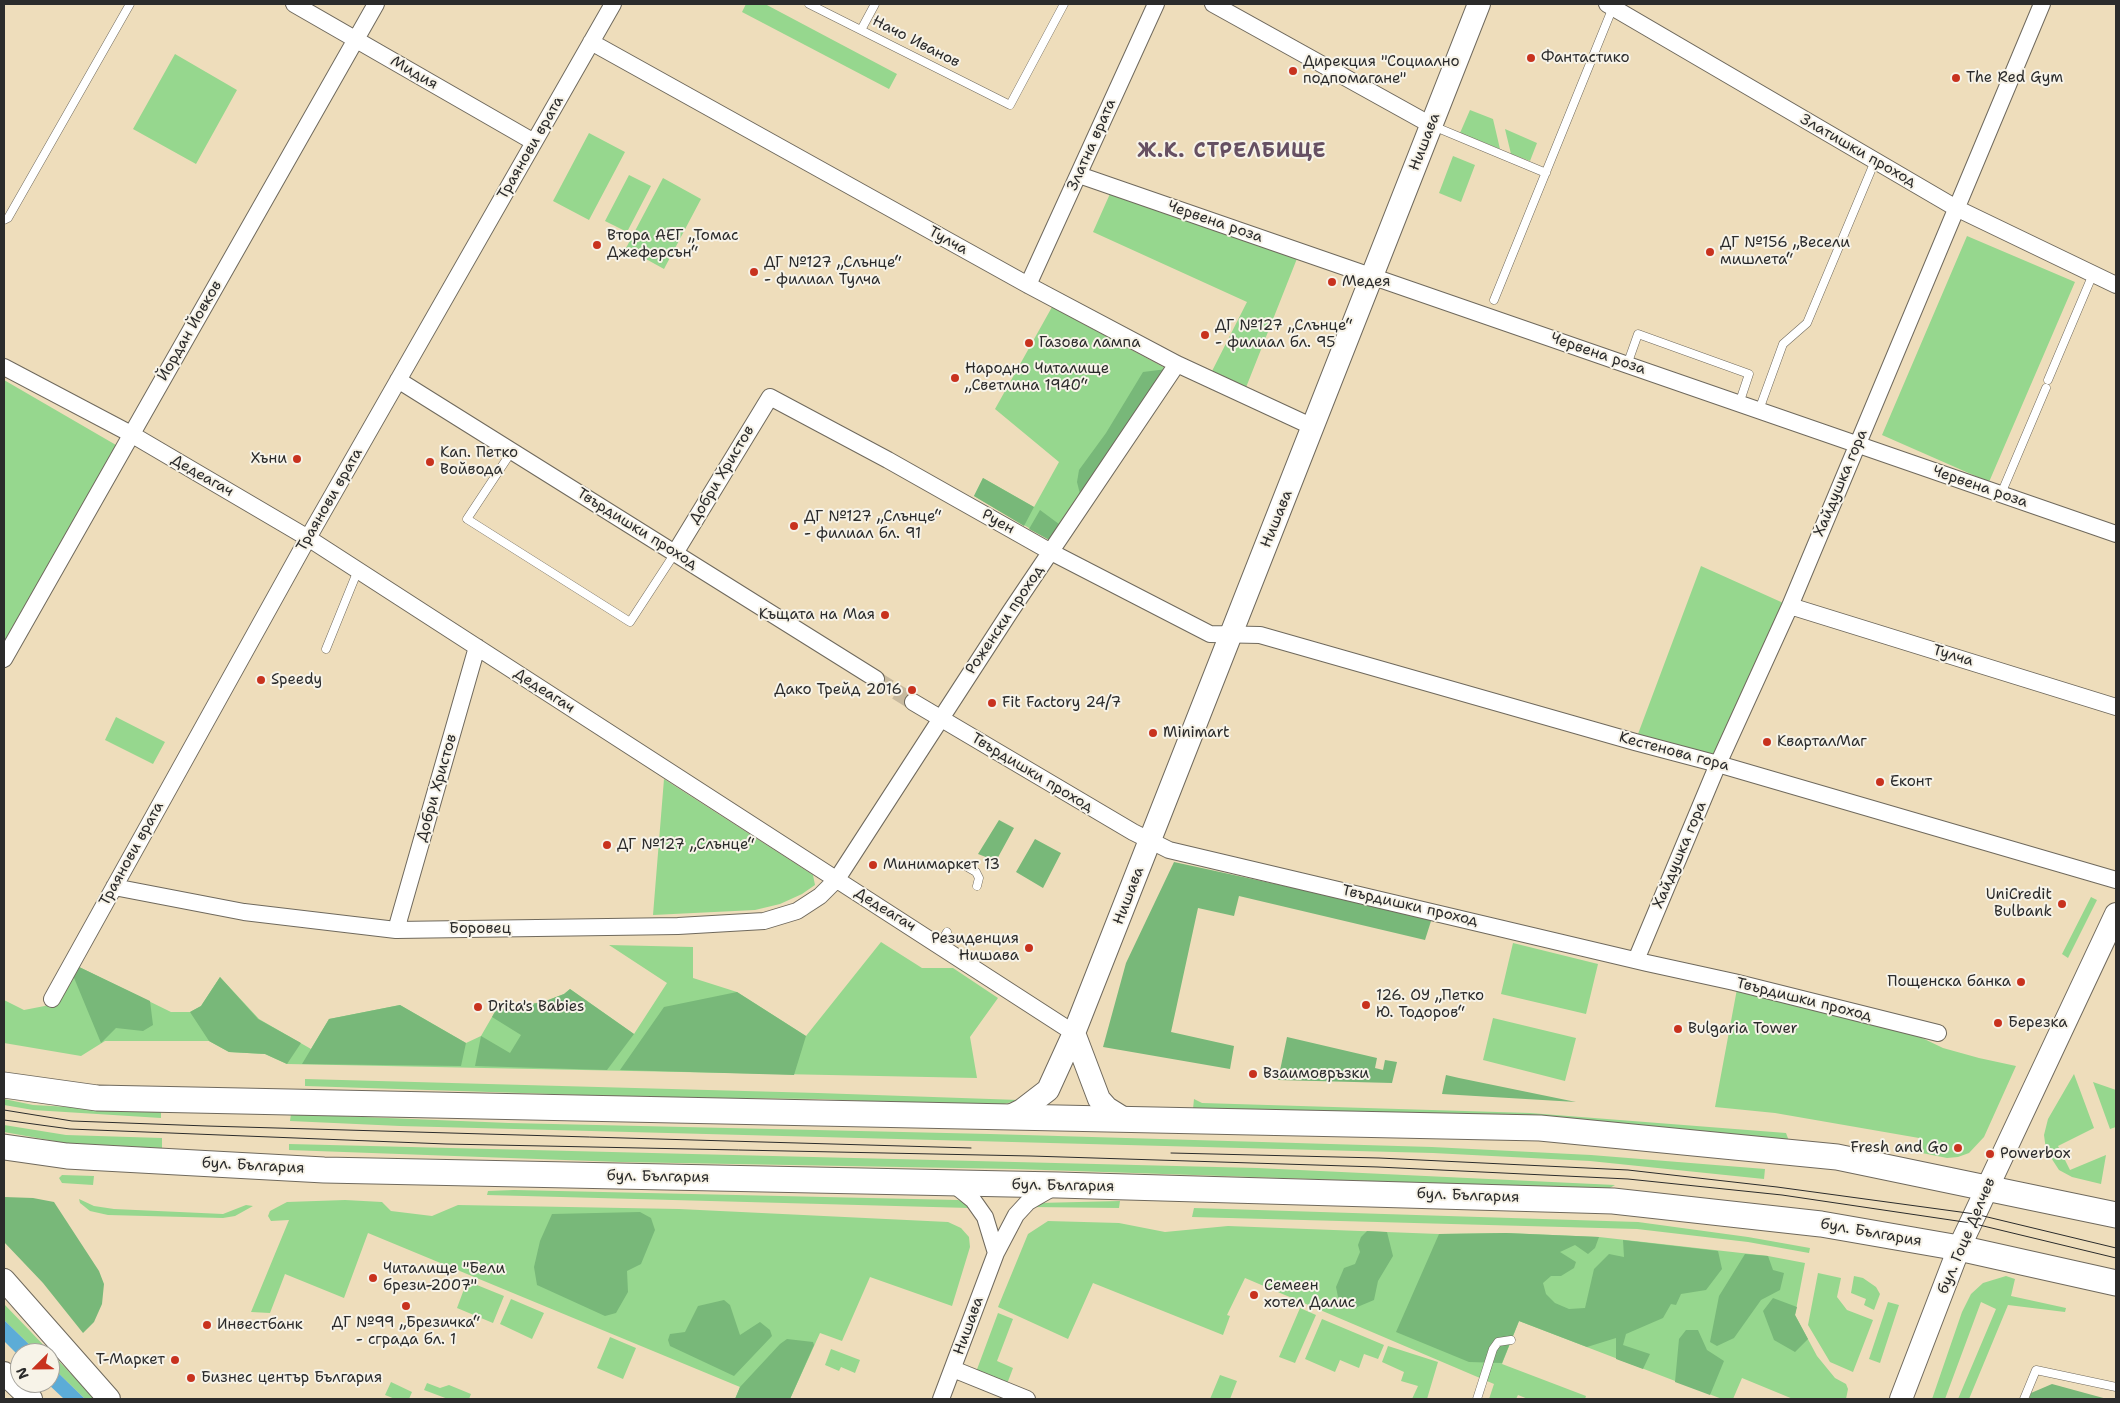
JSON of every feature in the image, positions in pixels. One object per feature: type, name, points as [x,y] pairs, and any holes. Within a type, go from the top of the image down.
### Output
[{"type":"main road","points":[[4,1085],[97,1098],[1540,1128],[1837,1157],[2116,1215]]},
{"type":"main road","name":"бул. България","points":[[4,1147],[67,1156],[324,1170],[1058,1185],[1613,1201],[1821,1224],[1959,1248],[2116,1283]]},
{"type":"street","name":"Мидия","points":[[294,4],[534,142]]},
{"type":"street","name":"Йордан Йовков","points":[[4,659],[376,4]]},
{"type":"street","name":"Траянови врата","points":[[52,999],[308,538],[613,4]]},
{"type":"street","name":"Златна врата","points":[[1028,285],[1156,4]]},
{"type":"street","points":[[1212,4],[1431,125]]},
{"type":"street","name":"Нишава","points":[[1008,1117],[1022,1110],[1048,1090],[1074,1033],[1479,4]]},
{"type":"street","name":"Хайдушка гора","points":[[1636,960],[1718,764],[1790,606],[2042,4]]},
{"type":"street","name":"Златишки проход","points":[[1610,5],[1956,208],[2116,286]]},
{"type":"street","name":"Тулча","points":[[591,42],[1028,285],[1177,364],[1312,427]]},
{"type":"street","name":"Червена роза","points":[[1079,174],[2116,534]]},
{"type":"street","name":"Роженски проход","points":[[837,879],[941,718],[1177,364]]},
{"type":"street","name":"Дедеагач","points":[[4,367],[131,434],[308,538],[837,879],[944,938],[1074,1033]]},
{"type":"street","name":"Твърдишки проход","points":[[398,380],[876,679]]},
{"type":"street","name":"Руен","points":[[770,397],[888,460],[1051,552],[1210,634],[1231,635]]},
{"type":"street","name":"Добри Христов","points":[[675,553],[770,397]]},
{"type":"street","name":"Тулча","points":[[1790,606],[2116,707]]},
{"type":"street","name":"Кестенова гора","points":[[1231,635],[1260,635],[1718,764],[2116,880]]},
{"type":"street","name":"Добри Христов","points":[[396,930],[477,647]]},
{"type":"street","name":"Твърдишки проход","points":[[913,702],[1132,832],[1169,850],[1734,982],[1938,1034]]},
{"type":"street","name":"Боровец","points":[[114,887],[252,914],[396,930],[659,927],[764,921],[797,911],[820,896],[837,879]]},
{"type":"street","name":"бул. Гоце Делчев","points":[[1901,1399],[1959,1248],[2116,914]]},
{"type":"street","points":[[1074,1033],[1099,1099],[1107,1108],[1123,1118]]},
{"type":"street","points":[[952,1183],[973,1200],[985,1217],[996,1253]]},
{"type":"street","name":"Нишава","points":[[941,1399],[996,1253],[1016,1215],[1028,1202],[1058,1185]]},
{"type":"street","points":[[4,1280],[109,1399]]},
{"type":"street","points":[[953,1369],[1027,1399]]},
{"type":"street","points":[[4,1373],[31,1399]]},
{"type":"lane","points":[[4,220],[8,218],[130,4]]},
{"type":"lane","name":"Начо Иванов","points":[[809,4],[1010,105],[1064,4]]},
{"type":"lane","points":[[861,30],[875,4]]},
{"type":"lane","points":[[1494,300],[1546,173],[1610,5]]},
{"type":"lane","points":[[1431,125],[1546,173]]},
{"type":"lane","points":[[1758,410],[1783,344],[1807,323],[1874,161]]},
{"type":"lane","points":[[2000,494],[2093,274]]},
{"type":"lane","points":[[1627,365],[1638,334],[1749,374],[1739,404]]},
{"type":"lane","points":[[512,451],[467,519],[630,622],[675,553]]},
{"type":"lane","points":[[326,649],[358,570]]},
{"type":"lane","points":[[964,865],[976,872],[979,878],[977,886]]},
{"type":"lane","points":[[1477,1399],[1493,1349],[1498,1342],[1511,1340]]},
{"type":"lane","points":[[2024,1399],[2036,1370],[2116,1387]]},
{"type":"green space","points":[[746,4],[765,4],[897,74],[889,89],[742,12]]},
{"type":"green space","points":[[175,54],[237,90],[196,164],[133,129]]},
{"type":"green space","points":[[1470,110],[1493,119],[1500,149],[1460,133]]},
{"type":"green space","points":[[1505,129],[1537,143],[1530,161],[1511,154]]},
{"type":"green space","points":[[589,133],[625,152],[589,220],[553,201]]},
{"type":"green space","points":[[1453,156],[1475,165],[1461,202],[1439,193]]},
{"type":"green space","points":[[629,175],[651,186],[627,232],[605,221]]},
{"type":"green space","points":[[663,178],[701,199],[664,269],[626,248]]},
{"type":"green space","points":[[1113,187],[1300,251],[1243,395],[1208,379],[1247,302],[1093,232]]},
{"type":"green space","points":[[1967,236],[2075,282],[1989,482],[1882,435]]},
{"type":"green space","points":[[1052,307],[1167,369],[1053,542],[974,496],[983,478],[1034,507],[1059,462],[995,409]]},
{"type":"green space","points":[[1167,369],[1081,498],[1077,482],[1079,470],[1106,433],[1143,372]]},
{"type":"green space","points":[[4,380],[116,445],[4,645]]},
{"type":"green space","points":[[983,478],[1034,507],[1024,526],[974,496]]},
{"type":"green space","points":[[1040,510],[1063,527],[1053,542],[1029,529]]},
{"type":"green space","points":[[1701,566],[1790,606],[1718,764],[1635,742]]},
{"type":"green space","points":[[116,717],[165,742],[153,764],[105,740]]},
{"type":"green space","points":[[664,779],[813,875],[815,885],[802,894],[780,904],[755,910],[653,915]]},
{"type":"green space","points":[[999,820],[1014,828],[996,861],[978,854]]},
{"type":"green space","points":[[1035,839],[1061,853],[1043,888],[1016,872]]},
{"type":"green space","points":[[1174,862],[1432,918],[1425,940],[1239,896],[1234,916],[1198,908],[1171,1032],[1234,1046],[1230,1069],[1103,1047],[1126,963]]},
{"type":"green space","points":[[2091,897],[2097,900],[2068,958],[2062,954]]},
{"type":"green space","points":[[881,942],[922,968],[953,968],[998,998],[970,1037],[977,1078],[287,1064],[265,1054],[229,1052],[209,1041],[105,1041],[81,1056],[4,1043],[4,1000],[24,1010],[55,1004],[75,965],[171,1012],[190,1012],[201,1006],[220,977],[259,1019],[311,1049],[329,1019],[400,1005],[466,1043],[481,1036],[496,1010],[543,1002],[564,994],[570,989],[634,1034],[667,983],[609,945],[693,947],[693,978],[737,992],[806,1036]]},
{"type":"green space","points":[[1513,943],[1598,964],[1586,1014],[1501,994]]},
{"type":"green space","points":[[75,965],[150,1001],[153,1025],[143,1031],[116,1028],[101,1043],[72,973]]},
{"type":"green space","points":[[220,977],[258,1019],[301,1043],[287,1064],[265,1054],[229,1052],[209,1041],[190,1012],[201,1006]]},
{"type":"green space","points":[[570,989],[634,1034],[607,1070],[475,1066],[481,1036],[510,1053],[521,1035],[492,1017],[496,1010],[543,1002],[564,994]]},
{"type":"green space","points":[[1737,989],[1918,1036],[1943,1048],[2016,1066],[1984,1137],[1969,1153],[1958,1157],[1947,1158],[1917,1152],[1919,1138],[1775,1113],[1715,1107]]},
{"type":"green space","points":[[737,992],[806,1036],[794,1075],[620,1070],[664,1007]]},
{"type":"green space","points":[[400,1005],[466,1043],[461,1066],[302,1064],[329,1019]]},
{"type":"green space","points":[[1493,1018],[1576,1038],[1565,1081],[1483,1060]]},
{"type":"green space","points":[[1287,1037],[1377,1058],[1375,1068],[1383,1070],[1385,1060],[1397,1062],[1392,1083],[1278,1080]]},
{"type":"green space","points":[[2074,1074],[2094,1128],[2058,1146],[2070,1170],[2106,1155],[2101,1184],[2072,1177],[2059,1170],[2046,1150],[2044,1135],[2048,1119]]},
{"type":"green space","points":[[1446,1075],[1459,1078],[1576,1102],[1442,1094]]},
{"type":"green space","points":[[305,1079],[1019,1100],[993,1107],[819,1099],[644,1097],[305,1086]]},
{"type":"green space","points":[[2093,1082],[2116,1090],[2116,1127],[2110,1129]]},
{"type":"green space","points":[[4,1099],[33,1105],[161,1112],[161,1118],[33,1110],[4,1105]]},
{"type":"green space","points":[[1194,1099],[1202,1103],[1530,1113],[1786,1133],[1789,1141],[1730,1134],[1530,1121],[1193,1109]]},
{"type":"green space","points":[[291,1114],[509,1123],[990,1134],[1432,1147],[1591,1155],[1765,1169],[1764,1179],[1590,1161],[1433,1153],[400,1126],[290,1121]]},
{"type":"green space","points":[[4,1125],[66,1135],[162,1138],[162,1148],[65,1143],[4,1132]]},
{"type":"green space","points":[[289,1144],[1257,1168],[1615,1185],[1608,1189],[1015,1169],[620,1162],[289,1150]]},
{"type":"green space","points":[[62,1175],[94,1176],[93,1185],[62,1183],[59,1178]]},
{"type":"green space","points":[[488,1191],[958,1200],[966,1203],[970,1208],[487,1195]]},
{"type":"green space","points":[[4,1197],[33,1198],[54,1202],[99,1271],[104,1284],[102,1304],[94,1322],[83,1333],[43,1283],[4,1242]]},
{"type":"green space","points":[[79,1199],[94,1206],[114,1209],[223,1214],[246,1205],[253,1206],[235,1216],[223,1218],[108,1215],[90,1211],[80,1203]]},
{"type":"green space","points":[[345,1200],[382,1202],[391,1211],[432,1216],[458,1205],[679,1209],[948,1222],[961,1228],[969,1237],[970,1247],[952,1306],[870,1277],[842,1341],[820,1333],[790,1399],[735,1399],[740,1387],[368,1233],[344,1298],[285,1274],[270,1313],[251,1312],[289,1220],[271,1221],[268,1216],[270,1211],[287,1202]]},
{"type":"green space","points":[[1120,1201],[1119,1208],[1031,1207],[1038,1203]]},
{"type":"green space","points":[[1194,1208],[1638,1222],[1748,1237],[1810,1248],[1809,1253],[1748,1242],[1637,1229],[1192,1217]]},
{"type":"green space","points":[[640,1212],[651,1218],[655,1230],[641,1264],[627,1271],[628,1292],[616,1313],[605,1316],[537,1285],[534,1267],[540,1241],[552,1214]]},
{"type":"green space","points":[[1048,1221],[1119,1223],[1165,1232],[1228,1226],[1439,1234],[1506,1233],[1599,1237],[1768,1256],[1805,1263],[1795,1315],[1817,1356],[1835,1378],[1846,1384],[1848,1389],[1846,1399],[1793,1399],[1742,1378],[1733,1399],[1722,1399],[1519,1321],[1502,1364],[1586,1396],[1585,1399],[1528,1399],[1518,1395],[1516,1399],[1489,1399],[1494,1384],[1245,1278],[1227,1315],[1230,1316],[1223,1335],[1093,1283],[1068,1339],[998,1307],[1028,1234]]},
{"type":"green space","points":[[1367,1231],[1387,1232],[1393,1256],[1378,1281],[1374,1300],[1355,1308],[1338,1297],[1336,1287],[1344,1268],[1355,1264],[1360,1252],[1358,1245],[1361,1237]]},
{"type":"green space","points":[[1506,1233],[1599,1237],[1595,1248],[1588,1254],[1575,1245],[1560,1252],[1576,1262],[1574,1268],[1561,1276],[1551,1276],[1543,1283],[1546,1294],[1555,1303],[1569,1309],[1585,1308],[1594,1269],[1609,1254],[1624,1257],[1623,1240],[1718,1251],[1722,1269],[1706,1290],[1681,1294],[1676,1305],[1671,1304],[1663,1318],[1626,1334],[1623,1345],[1650,1354],[1643,1369],[1616,1359],[1616,1338],[1587,1347],[1519,1321],[1502,1363],[1469,1362],[1396,1332],[1439,1234]]},
{"type":"green space","points":[[1745,1254],[1768,1256],[1773,1270],[1784,1273],[1780,1290],[1761,1300],[1734,1338],[1717,1346],[1710,1342],[1719,1296]]},
{"type":"green space","points":[[1818,1273],[1841,1278],[1837,1297],[1847,1310],[1873,1320],[1853,1372],[1830,1362],[1808,1325]]},
{"type":"green space","points":[[1854,1276],[1863,1278],[1876,1287],[1880,1294],[1874,1310],[1864,1305],[1866,1299],[1851,1293]]},
{"type":"green space","points":[[2006,1276],[2015,1279],[2011,1296],[2066,1308],[2065,1312],[2008,1305],[1969,1399],[1958,1399],[1996,1309],[1981,1302],[1945,1399],[1932,1399],[1962,1312],[1971,1294],[1983,1283]]},
{"type":"green space","points":[[467,1281],[504,1296],[493,1323],[457,1308]]},
{"type":"green space","points":[[1773,1298],[1797,1307],[1795,1315],[1808,1339],[1795,1352],[1774,1340],[1763,1311]]},
{"type":"green space","points":[[511,1299],[544,1313],[532,1339],[500,1324]]},
{"type":"green space","points":[[724,1300],[730,1305],[740,1335],[760,1322],[770,1330],[772,1336],[734,1376],[670,1346],[668,1340],[670,1334],[685,1332],[698,1306]]},
{"type":"green space","points":[[1888,1302],[1899,1305],[1880,1363],[1869,1359]]},
{"type":"green space","points":[[4,1304],[41,1343],[28,1343],[4,1320]]},
{"type":"green space","points":[[1300,1308],[1316,1315],[1295,1363],[1279,1357]]},
{"type":"green space","points":[[998,1313],[1013,1319],[997,1361],[1013,1368],[1007,1384],[976,1372]]},
{"type":"green space","points":[[1322,1319],[1384,1345],[1378,1359],[1364,1354],[1359,1368],[1340,1360],[1335,1372],[1305,1359]]},
{"type":"green space","points":[[1686,1330],[1698,1330],[1707,1350],[1724,1361],[1710,1395],[1675,1382],[1679,1339]]},
{"type":"green space","points":[[610,1337],[636,1348],[623,1379],[597,1368]]},
{"type":"green space","points":[[787,1339],[813,1342],[814,1345],[790,1399],[735,1399],[740,1387],[780,1344]]},
{"type":"green space","points":[[1388,1346],[1438,1362],[1427,1399],[1412,1399],[1418,1386],[1401,1381],[1404,1372],[1382,1362]]},
{"type":"green space","points":[[831,1349],[860,1360],[855,1373],[841,1367],[839,1371],[825,1365]]},
{"type":"green space","points":[[60,1362],[95,1399],[85,1399],[60,1375]]},
{"type":"green space","points":[[1220,1375],[1237,1381],[1230,1399],[1210,1399]]},
{"type":"green space","points":[[391,1382],[412,1392],[409,1399],[395,1399],[385,1395]]},
{"type":"green space","points":[[427,1383],[440,1388],[449,1385],[471,1394],[469,1399],[448,1399],[424,1390]]},
{"type":"green space","points":[[2052,1384],[2107,1399],[2029,1399],[2031,1393]]},
{"type":"water","points":[[4,1320],[28,1343],[10,1343],[10,1347],[4,1341]]},
{"type":"water","points":[[60,1375],[85,1399],[64,1399],[58,1393],[60,1393]]},
{"type":"tunnel","points":[[876,679],[913,702]]},
{"type":"tram line","points":[[4,1110],[72,1121],[971,1148]]},
{"type":"tram line","points":[[4,1120],[70,1129],[446,1144],[1031,1156],[1378,1167],[1628,1179],[1782,1195],[1971,1223],[2116,1258]]},
{"type":"tram line","points":[[1171,1153],[1379,1158],[1628,1170],[1777,1187],[1975,1214],[2116,1248]]},
{"type":"place","name":"Фантастико","points":[[1531,58]]},
{"type":"place","name":"Дирекция \"Социално подпомагане\"","points":[[1293,71]]},
{"type":"place","name":"The Red Gym","points":[[1956,78]]},
{"type":"place","name":"Втора АЕГ „Томас Джеферсън“","points":[[597,245]]},
{"type":"place","name":"ДГ №156 „Весели мишлета“","points":[[1710,252]]},
{"type":"place","name":"ДГ №127 „Слънце“ - филиал Тулча","points":[[754,272]]},
{"type":"place","name":"Медея","points":[[1332,282]]},
{"type":"place","name":"ДГ №127 „Слънце“ - филиал бл. 95","points":[[1205,335]]},
{"type":"place","name":"Газова лампа","points":[[1029,343]]},
{"type":"place","name":"Народно Читалище „Светлина 1940“","points":[[955,378]]},
{"type":"place","name":"Хъни","points":[[297,459]]},
{"type":"place","name":"Кап. Петко Войвода","points":[[430,462]]},
{"type":"place","name":"ДГ №127 „Слънце“ - филиал бл. 91","points":[[794,526]]},
{"type":"place","name":"Къщата на Мая","points":[[885,615]]},
{"type":"place","name":"Speedy","points":[[261,680]]},
{"type":"place","name":"Дако Трейд 2016","points":[[912,690]]},
{"type":"place","name":"Fit Factory 24/7","points":[[992,703]]},
{"type":"place","name":"Minimart","points":[[1153,733]]},
{"type":"place","name":"КварталМаг","points":[[1767,742]]},
{"type":"place","name":"Еконт","points":[[1880,782]]},
{"type":"place","name":"ДГ №127 „Слънце“","points":[[607,845]]},
{"type":"place","name":"Минимаркет 13","points":[[873,865]]},
{"type":"place","name":"UniCredit Bulbank","points":[[2062,904]]},
{"type":"place","name":"Резиденция Нишава","points":[[1029,948]]},
{"type":"place","name":"Пощенска банка","points":[[2021,982]]},
{"type":"place","name":"126. ОУ „Петко Ю. Тодоров“","points":[[1366,1005]]},
{"type":"place","name":"Drita's Babies","points":[[478,1007]]},
{"type":"place","name":"Березка","points":[[1998,1023]]},
{"type":"place","name":"Bulgaria Tower","points":[[1678,1029]]},
{"type":"place","name":"Взаимовръзки","points":[[1253,1074]]},
{"type":"place","name":"Fresh and Go","points":[[1958,1148]]},
{"type":"place","name":"Powerbox","points":[[1990,1154]]},
{"type":"place","name":"Читалище \"Бели брези-2007\"","points":[[373,1278]]},
{"type":"place","name":"Семеен хотел Далис","points":[[1254,1295]]},
{"type":"place","name":"ДГ №99 „Брезичка“ - сграда бл. 1","points":[[406,1306]]},
{"type":"place","name":"Инвестбанк","points":[[207,1325]]},
{"type":"place","name":"Т-Маркет","points":[[175,1360]]},
{"type":"place","name":"Бизнес център България","points":[[191,1378]]},
{"type":"district","name":"Ж.К. СТРЕЛБИЩЕ","points":[[1232,152]]}]
